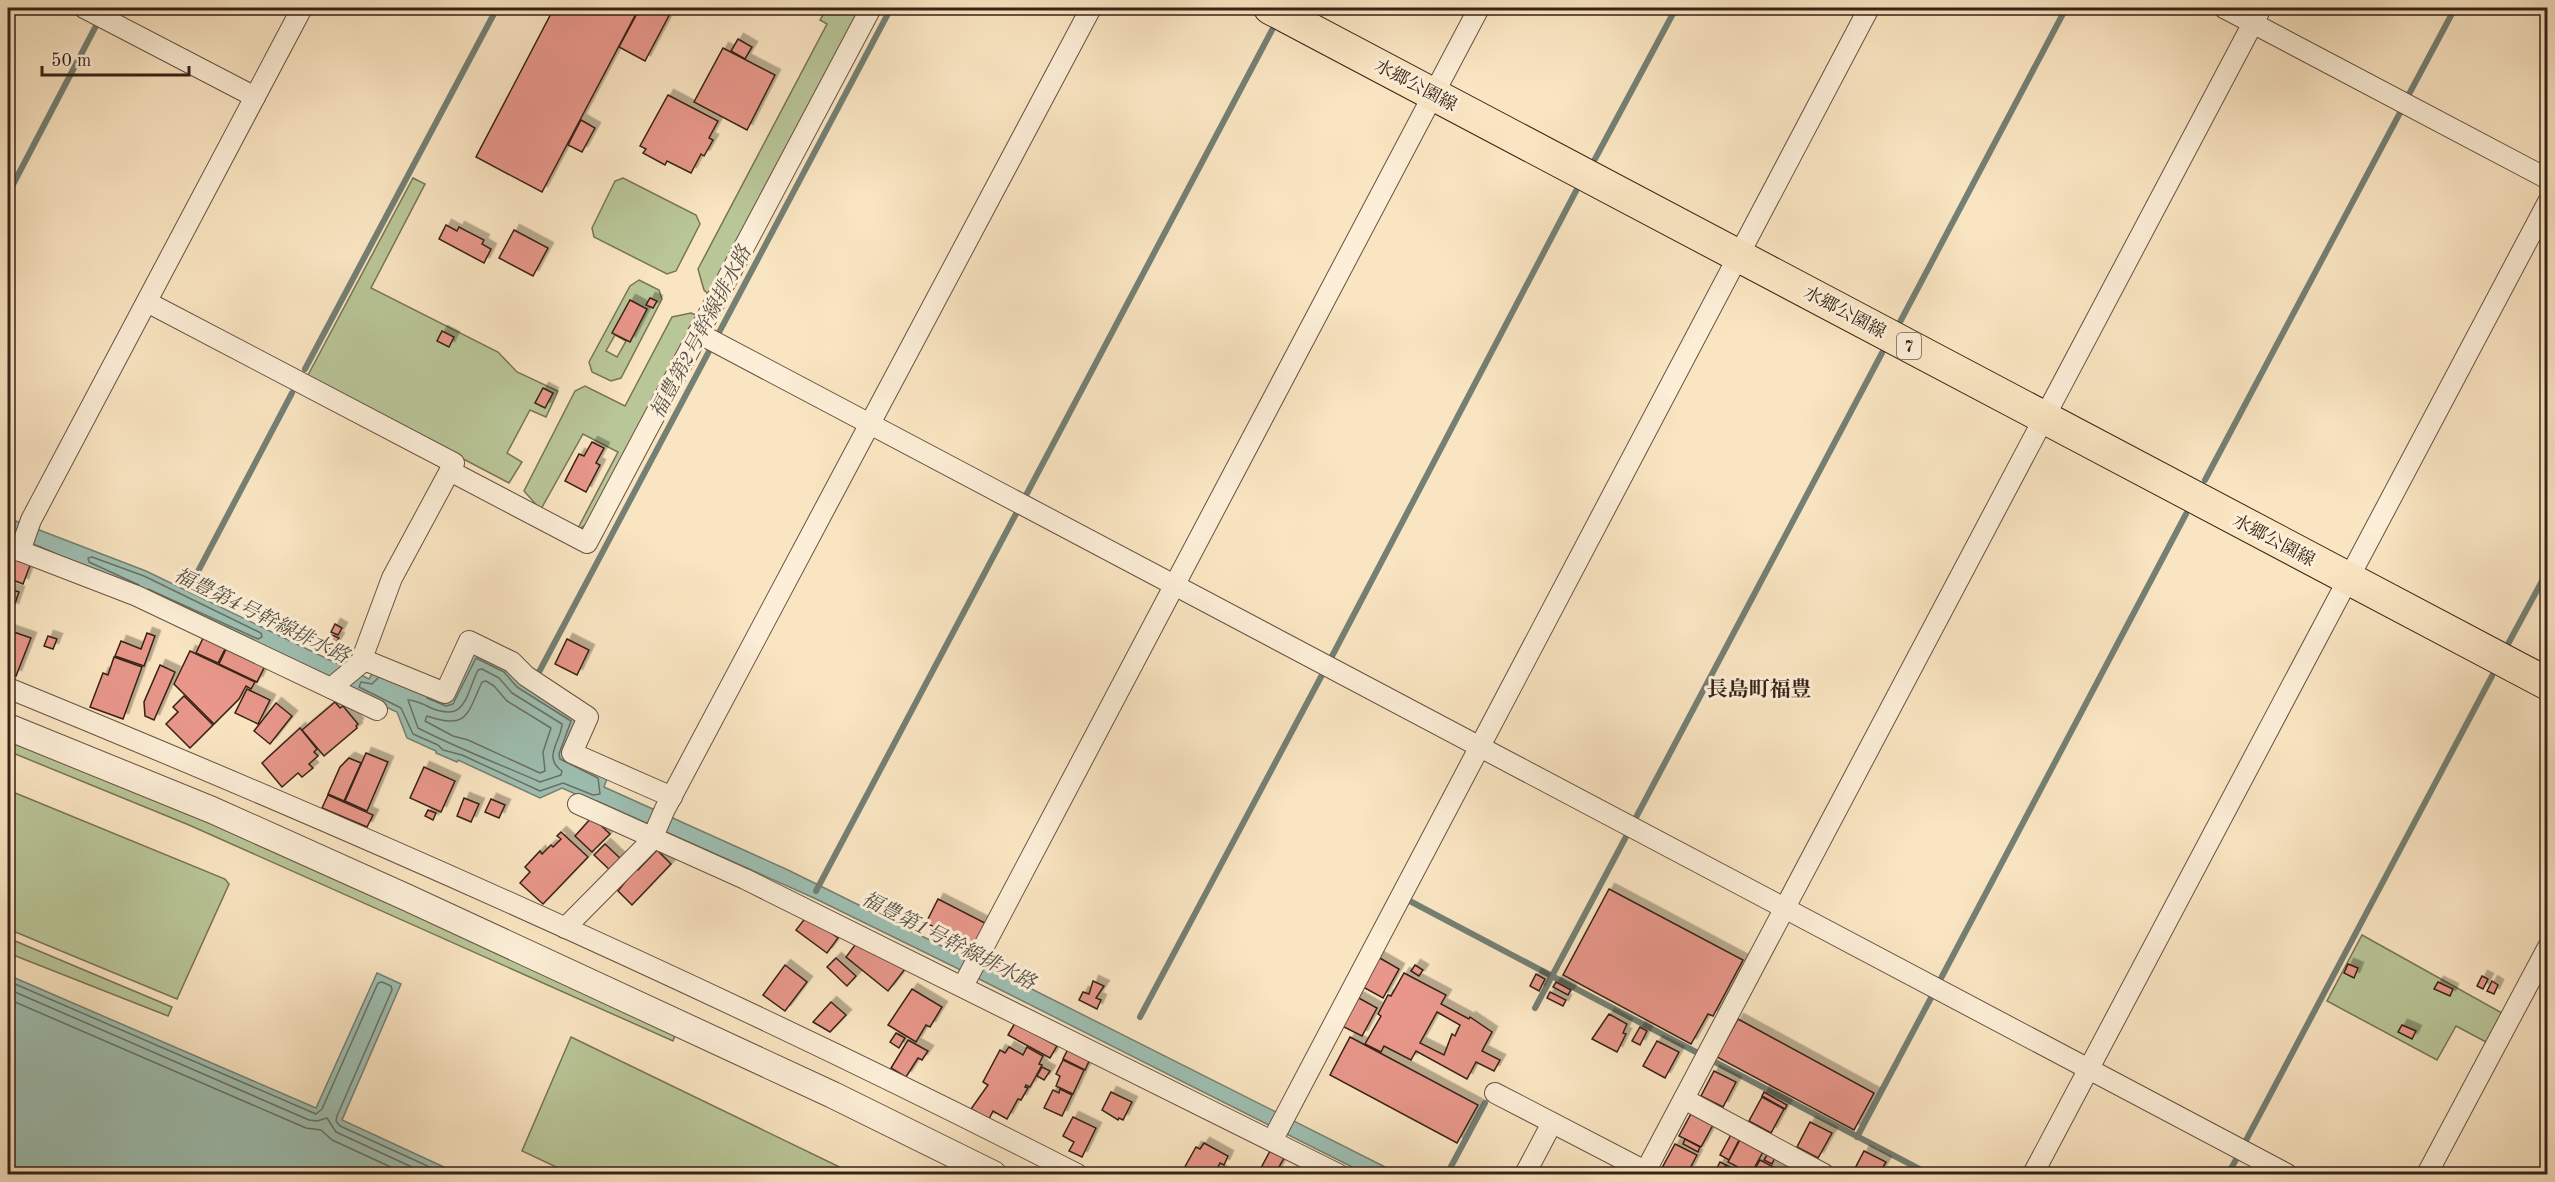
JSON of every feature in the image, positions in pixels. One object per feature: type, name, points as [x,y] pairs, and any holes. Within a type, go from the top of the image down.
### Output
[{"type":"main road","name":"水郷公園線","points":[[1270,8],[2547,684]]},
{"type":"street","points":[[84,8],[255,97]]},
{"type":"street","points":[[302,8],[16,548],[136,596],[377,710]]},
{"type":"street","points":[[450,471],[587,543],[707,338],[871,8]]},
{"type":"street","points":[[565,928],[653,835],[1091,8]]},
{"type":"street","points":[[964,984],[1479,8]]},
{"type":"street","points":[[1274,1138],[1869,8]]},
{"type":"street","points":[[2224,8],[2257,15],[2547,179]]},
{"type":"street","points":[[1495,1093],[1647,1174],[1784,908],[2257,15]]},
{"type":"street","points":[[2032,1174],[2547,202]]},
{"type":"street","points":[[147,302],[454,463],[392,578],[361,661],[332,688]]},
{"type":"street","points":[[707,338],[2287,1174]]},
{"type":"street","points":[[361,661],[445,693],[469,641],[512,662],[526,676],[588,717],[572,753],[669,803]]},
{"type":"street","points":[[8,688],[222,776],[473,885],[859,1066],[1077,1174]]},
{"type":"street","points":[[8,727],[212,810],[408,898],[833,1095],[993,1174]]},
{"type":"street","points":[[579,804],[653,835],[964,984],[1274,1138],[1338,1174]]},
{"type":"street","points":[[2427,1174],[2547,947]]},
{"type":"street","points":[[1684,1100],[1824,1174]]},
{"type":"street","points":[[1525,1174],[1552,1123]]},
{"type":"green space","points":[[827,8],[856,8],[858,13],[709,295],[704,290],[698,269],[827,24],[820,20]]},
{"type":"green space","points":[[413,178],[425,184],[371,288],[498,352],[517,372],[558,391],[546,417],[530,410],[507,453],[522,462],[509,483],[307,377]]},
{"type":"green space","points":[[623,178],[696,215],[700,224],[676,271],[667,274],[594,237],[592,228],[615,181]]},
{"type":"green space","points":[[639,280],[659,290],[662,299],[621,378],[611,381],[592,372],[589,362],[630,286]],"holes":[[[615,335],[626,341],[617,357],[606,351]]]},
{"type":"green space","points":[[691,313],[698,316],[586,525],[577,530],[618,452],[583,434],[541,509],[539,508],[524,491],[575,391],[585,386],[625,406],[672,317]]},
{"type":"green space","points":[[8,736],[181,807],[677,1030],[673,1041],[189,825],[8,751]]},
{"type":"green space","points":[[8,790],[225,879],[229,884],[177,999],[8,929]]},
{"type":"green space","points":[[2362,935],[2502,1013],[2486,1042],[2456,1026],[2437,1060],[2327,1001]]},
{"type":"green space","points":[[8,938],[172,1007],[168,1016],[8,953]]},
{"type":"green space","points":[[571,1037],[854,1174],[571,1174],[522,1151]]},
{"type":"water","points":[[8,518],[146,571],[369,679],[375,669],[449,700],[472,649],[508,668],[580,720],[565,757],[608,776],[604,787],[788,870],[990,968],[1399,1174],[1366,1174],[814,898],[597,801],[596,803],[562,788],[540,798],[458,760],[457,762],[436,753],[407,738],[397,712],[360,695],[348,686],[41,547],[8,535]]},
{"type":"water","points":[[377,973],[401,984],[342,1120],[459,1174],[8,1174],[8,975],[316,1108]]},
{"type":"building","points":[[554,8],[639,8],[542,192],[476,157]]},
{"type":"building","points":[[640,8],[673,8],[645,61],[619,47]]},
{"type":"building","points":[[738,39],[752,47],[745,59],[731,51]]},
{"type":"building","points":[[723,48],[775,75],[747,130],[694,102]]},
{"type":"building","points":[[668,95],[718,121],[709,138],[713,140],[704,156],[701,154],[691,173],[667,161],[665,165],[643,153],[646,149],[640,146]]},
{"type":"building","points":[[581,120],[595,128],[582,152],[568,145]]},
{"type":"building","points":[[446,225],[457,231],[459,227],[484,240],[482,244],[491,249],[484,263],[439,239]]},
{"type":"building","points":[[514,230],[548,248],[533,276],[499,258]]},
{"type":"building","points":[[650,298],[657,301],[653,308],[646,305]]},
{"type":"building","points":[[630,300],[647,309],[630,342],[612,333]]},
{"type":"building","points":[[442,331],[454,337],[449,347],[437,341]]},
{"type":"building","points":[[543,388],[553,393],[545,408],[535,403]]},
{"type":"building","points":[[592,442],[604,448],[596,463],[600,465],[586,492],[565,481],[579,454],[584,456]]},
{"type":"building","points":[[13,556],[31,563],[23,584],[8,578],[8,569]]},
{"type":"building","points":[[8,582],[12,584],[10,589],[19,592],[13,609],[8,607]]},
{"type":"building","points":[[335,624],[342,628],[338,635],[331,632]]},
{"type":"building","points":[[8,630],[31,638],[16,676],[8,673]]},
{"type":"building","points":[[147,633],[155,636],[144,666],[115,656],[121,641],[141,649]]},
{"type":"building","points":[[205,634],[227,645],[218,663],[196,653]]},
{"type":"building","points":[[332,635],[339,638],[332,650],[326,646]]},
{"type":"building","points":[[48,636],[57,639],[53,649],[44,646]]},
{"type":"building","points":[[567,639],[589,650],[577,675],[555,664]]},
{"type":"building","points":[[228,645],[266,664],[257,682],[219,664]]},
{"type":"building","points":[[190,651],[255,682],[251,689],[246,686],[239,699],[214,724],[174,684]]},
{"type":"building","points":[[114,657],[142,667],[123,719],[90,707],[103,673],[108,675]]},
{"type":"building","points":[[160,665],[175,672],[154,720],[145,716],[144,702]]},
{"type":"building","points":[[247,689],[270,700],[258,724],[235,713]]},
{"type":"building","points":[[184,696],[213,725],[190,748],[166,724],[178,712],[173,707]]},
{"type":"building","points":[[335,702],[340,708],[343,706],[358,724],[357,728],[324,756],[302,730]]},
{"type":"building","points":[[276,703],[292,716],[270,744],[254,731]]},
{"type":"building","points":[[300,728],[317,749],[314,752],[318,756],[309,764],[313,768],[302,777],[298,773],[282,787],[262,763]]},
{"type":"building","points":[[366,753],[388,762],[367,811],[345,801]]},
{"type":"building","points":[[349,758],[361,763],[344,801],[328,794],[340,767]]},
{"type":"building","points":[[424,767],[455,781],[441,812],[410,798]]},
{"type":"building","points":[[328,795],[373,815],[367,827],[322,808]]},
{"type":"building","points":[[464,798],[479,804],[471,822],[457,816]]},
{"type":"building","points":[[491,799],[505,805],[499,818],[485,812]]},
{"type":"building","points":[[428,810],[436,813],[433,820],[425,816]]},
{"type":"building","points":[[592,817],[610,834],[592,852],[575,836]]},
{"type":"building","points":[[561,832],[588,857],[543,904],[520,883],[530,872],[525,867],[540,851],[542,854],[551,845],[553,847],[561,839],[557,836]]},
{"type":"building","points":[[605,844],[623,861],[612,872],[594,855]]},
{"type":"building","points":[[657,850],[671,864],[632,905],[618,891],[636,868],[638,870]]},
{"type":"building","points":[[1609,889],[1743,960],[1713,1016],[1708,1014],[1691,1044],[1563,975]]},
{"type":"building","points":[[938,899],[985,923],[973,947],[926,923]]},
{"type":"building","points":[[807,916],[838,938],[827,953],[796,930]]},
{"type":"building","points":[[858,941],[875,955],[877,952],[905,969],[888,991],[846,957]]},
{"type":"building","points":[[1378,957],[1399,969],[1383,998],[1363,987]]},
{"type":"building","points":[[836,958],[856,976],[847,986],[827,967]]},
{"type":"building","points":[[2348,964],[2358,968],[2354,978],[2344,973]]},
{"type":"building","points":[[785,965],[807,982],[785,1011],[763,995]]},
{"type":"building","points":[[1415,965],[1423,970],[1419,976],[1411,971]]},
{"type":"building","points":[[1404,973],[1446,995],[1441,1004],[1469,1019],[1470,1017],[1492,1032],[1482,1051],[1500,1060],[1494,1071],[1476,1062],[1467,1079],[1416,1051],[1411,1060],[1384,1046],[1381,1052],[1365,1044],[1381,1016],[1378,1014],[1388,995],[1391,996]],"holes":[[[1437,1012],[1460,1025],[1455,1036],[1452,1034],[1444,1055],[1420,1043]]]},
{"type":"building","points":[[1536,974],[1545,979],[1539,991],[1530,986]]},
{"type":"building","points":[[2482,976],[2488,979],[2483,989],[2477,986]]},
{"type":"building","points":[[1093,981],[1104,986],[1096,998],[1101,1000],[1097,1009],[1079,1000],[1083,992],[1089,994]]},
{"type":"building","points":[[2492,981],[2498,985],[2494,994],[2487,991]]},
{"type":"building","points":[[1556,982],[1571,990],[1568,995],[1553,987]]},
{"type":"building","points":[[2438,982],[2453,989],[2450,996],[2434,989]]},
{"type":"building","points":[[912,989],[942,1007],[930,1027],[926,1025],[916,1042],[888,1025]]},
{"type":"building","points":[[1550,992],[1566,1000],[1563,1006],[1547,998]]},
{"type":"building","points":[[1357,997],[1377,1008],[1362,1036],[1342,1026]]},
{"type":"building","points":[[831,1002],[846,1015],[830,1032],[813,1022]]},
{"type":"building","points":[[1609,1014],[1627,1024],[1623,1033],[1626,1034],[1617,1052],[1592,1039]]},
{"type":"building","points":[[1738,1019],[1874,1093],[1854,1130],[1717,1057]]},
{"type":"building","points":[[1015,1023],[1057,1046],[1050,1058],[1008,1035]]},
{"type":"building","points":[[2402,1025],[2416,1031],[2412,1039],[2398,1032]]},
{"type":"building","points":[[1640,1027],[1647,1031],[1640,1045],[1632,1041]]},
{"type":"building","points":[[896,1033],[905,1038],[899,1048],[890,1042]]},
{"type":"building","points":[[1350,1037],[1478,1105],[1457,1143],[1330,1075]]},
{"type":"building","points":[[908,1040],[928,1051],[922,1060],[918,1058],[906,1077],[891,1068]]},
{"type":"building","points":[[1657,1041],[1679,1052],[1665,1078],[1643,1066]]},
{"type":"building","points":[[1009,1047],[1023,1055],[1027,1047],[1043,1056],[1039,1064],[1042,1065],[1030,1087],[1026,1085],[1025,1087],[1028,1088],[1021,1100],[1018,1099],[1007,1119],[993,1111],[989,1119],[971,1109],[988,1085],[983,1082],[1000,1050],[1005,1053]]},
{"type":"building","points":[[1069,1047],[1091,1057],[1085,1070],[1063,1059]]},
{"type":"building","points":[[1063,1060],[1084,1070],[1073,1094],[1056,1086],[1060,1076],[1056,1074]]},
{"type":"building","points":[[1042,1067],[1050,1071],[1044,1080],[1037,1076]]},
{"type":"building","points":[[1714,1071],[1736,1082],[1723,1107],[1701,1096]]},
{"type":"building","points":[[1060,1089],[1072,1095],[1062,1116],[1044,1108],[1053,1090],[1059,1093]]},
{"type":"building","points":[[1111,1092],[1132,1102],[1123,1120],[1119,1118],[1118,1120],[1102,1110]]},
{"type":"building","points":[[1764,1092],[1787,1105],[1785,1109],[1762,1096]]},
{"type":"building","points":[[1762,1097],[1784,1109],[1771,1133],[1749,1121]]},
{"type":"building","points":[[1692,1112],[1714,1123],[1701,1147],[1679,1136]]},
{"type":"building","points":[[1073,1117],[1096,1128],[1082,1157],[1069,1151],[1074,1142],[1063,1136]]},
{"type":"building","points":[[1810,1122],[1832,1133],[1818,1158],[1797,1147]]},
{"type":"building","points":[[1733,1131],[1741,1136],[1729,1160],[1720,1155]]},
{"type":"building","points":[[1741,1138],[1764,1150],[1751,1174],[1728,1162]]},
{"type":"building","points":[[1685,1139],[1700,1147],[1698,1152],[1683,1144]]},
{"type":"building","points":[[1204,1143],[1228,1156],[1224,1165],[1220,1163],[1217,1169],[1225,1174],[1182,1172],[1196,1147],[1200,1149]]},
{"type":"building","points":[[1675,1144],[1697,1155],[1687,1174],[1675,1174],[1662,1168]]},
{"type":"building","points":[[1770,1150],[1777,1153],[1772,1164],[1764,1160]]},
{"type":"building","points":[[1270,1151],[1284,1158],[1275,1174],[1261,1168]]},
{"type":"building","points":[[1864,1151],[1886,1162],[1879,1174],[1852,1174]]},
{"type":"building","points":[[1760,1160],[1781,1171],[1779,1174],[1752,1174]]},
{"type":"building","points":[[1720,1162],[1726,1165],[1721,1174],[1714,1174]]},
{"type":"building","points":[[1790,1163],[1811,1174],[1784,1174]]},
{"type":"building","points":[[1726,1165],[1745,1174],[1721,1174]]},
{"type":"waterway","points":[[305,369],[497,8]]},
{"type":"waterway","name":"福豊第2号幹線排水路","points":[[539,672],[891,8]]},
{"type":"waterway","points":[[1595,159],[1676,8]]},
{"type":"waterway","points":[[1900,322],[2066,8]]},
{"type":"waterway","points":[[2408,96],[2455,8]]},
{"type":"waterway","points":[[8,194],[98,22]]},
{"type":"waterway","points":[[1024,499],[1272,30]]},
{"type":"waterway","points":[[2205,480],[2402,109]]},
{"type":"waterway","points":[[1330,660],[1576,191]]},
{"type":"waterway","points":[[1633,823],[1882,353]]},
{"type":"waterway","name":"福豊第4号幹線排水路","points":[[194,579],[292,393]]},
{"type":"waterway","points":[[816,891],[1018,510]]},
{"type":"waterway","points":[[1939,982],[2186,514]]},
{"type":"waterway","points":[[2508,644],[2548,570]]},
{"type":"waterway","points":[[1140,1017],[1323,673]]},
{"type":"waterway","points":[[2243,1146],[2492,676]]},
{"type":"waterway","points":[[1535,1008],[1628,833]]},
{"type":"waterway","points":[[1406,899],[1696,1052]]},
{"type":"waterway","points":[[1857,1137],[1932,996]]},
{"type":"waterway","points":[[1715,1062],[1929,1174]]},
{"type":"waterway","points":[[1447,1174],[1485,1103]]},
{"type":"waterway","points":[[2228,1174],[2238,1156]]},
{"type":"district","name":"長島町福豊","points":[[1759,689]]},
{"type":"water label","name":"福豊第1号幹線排水路","points":[[949,940]]}]
